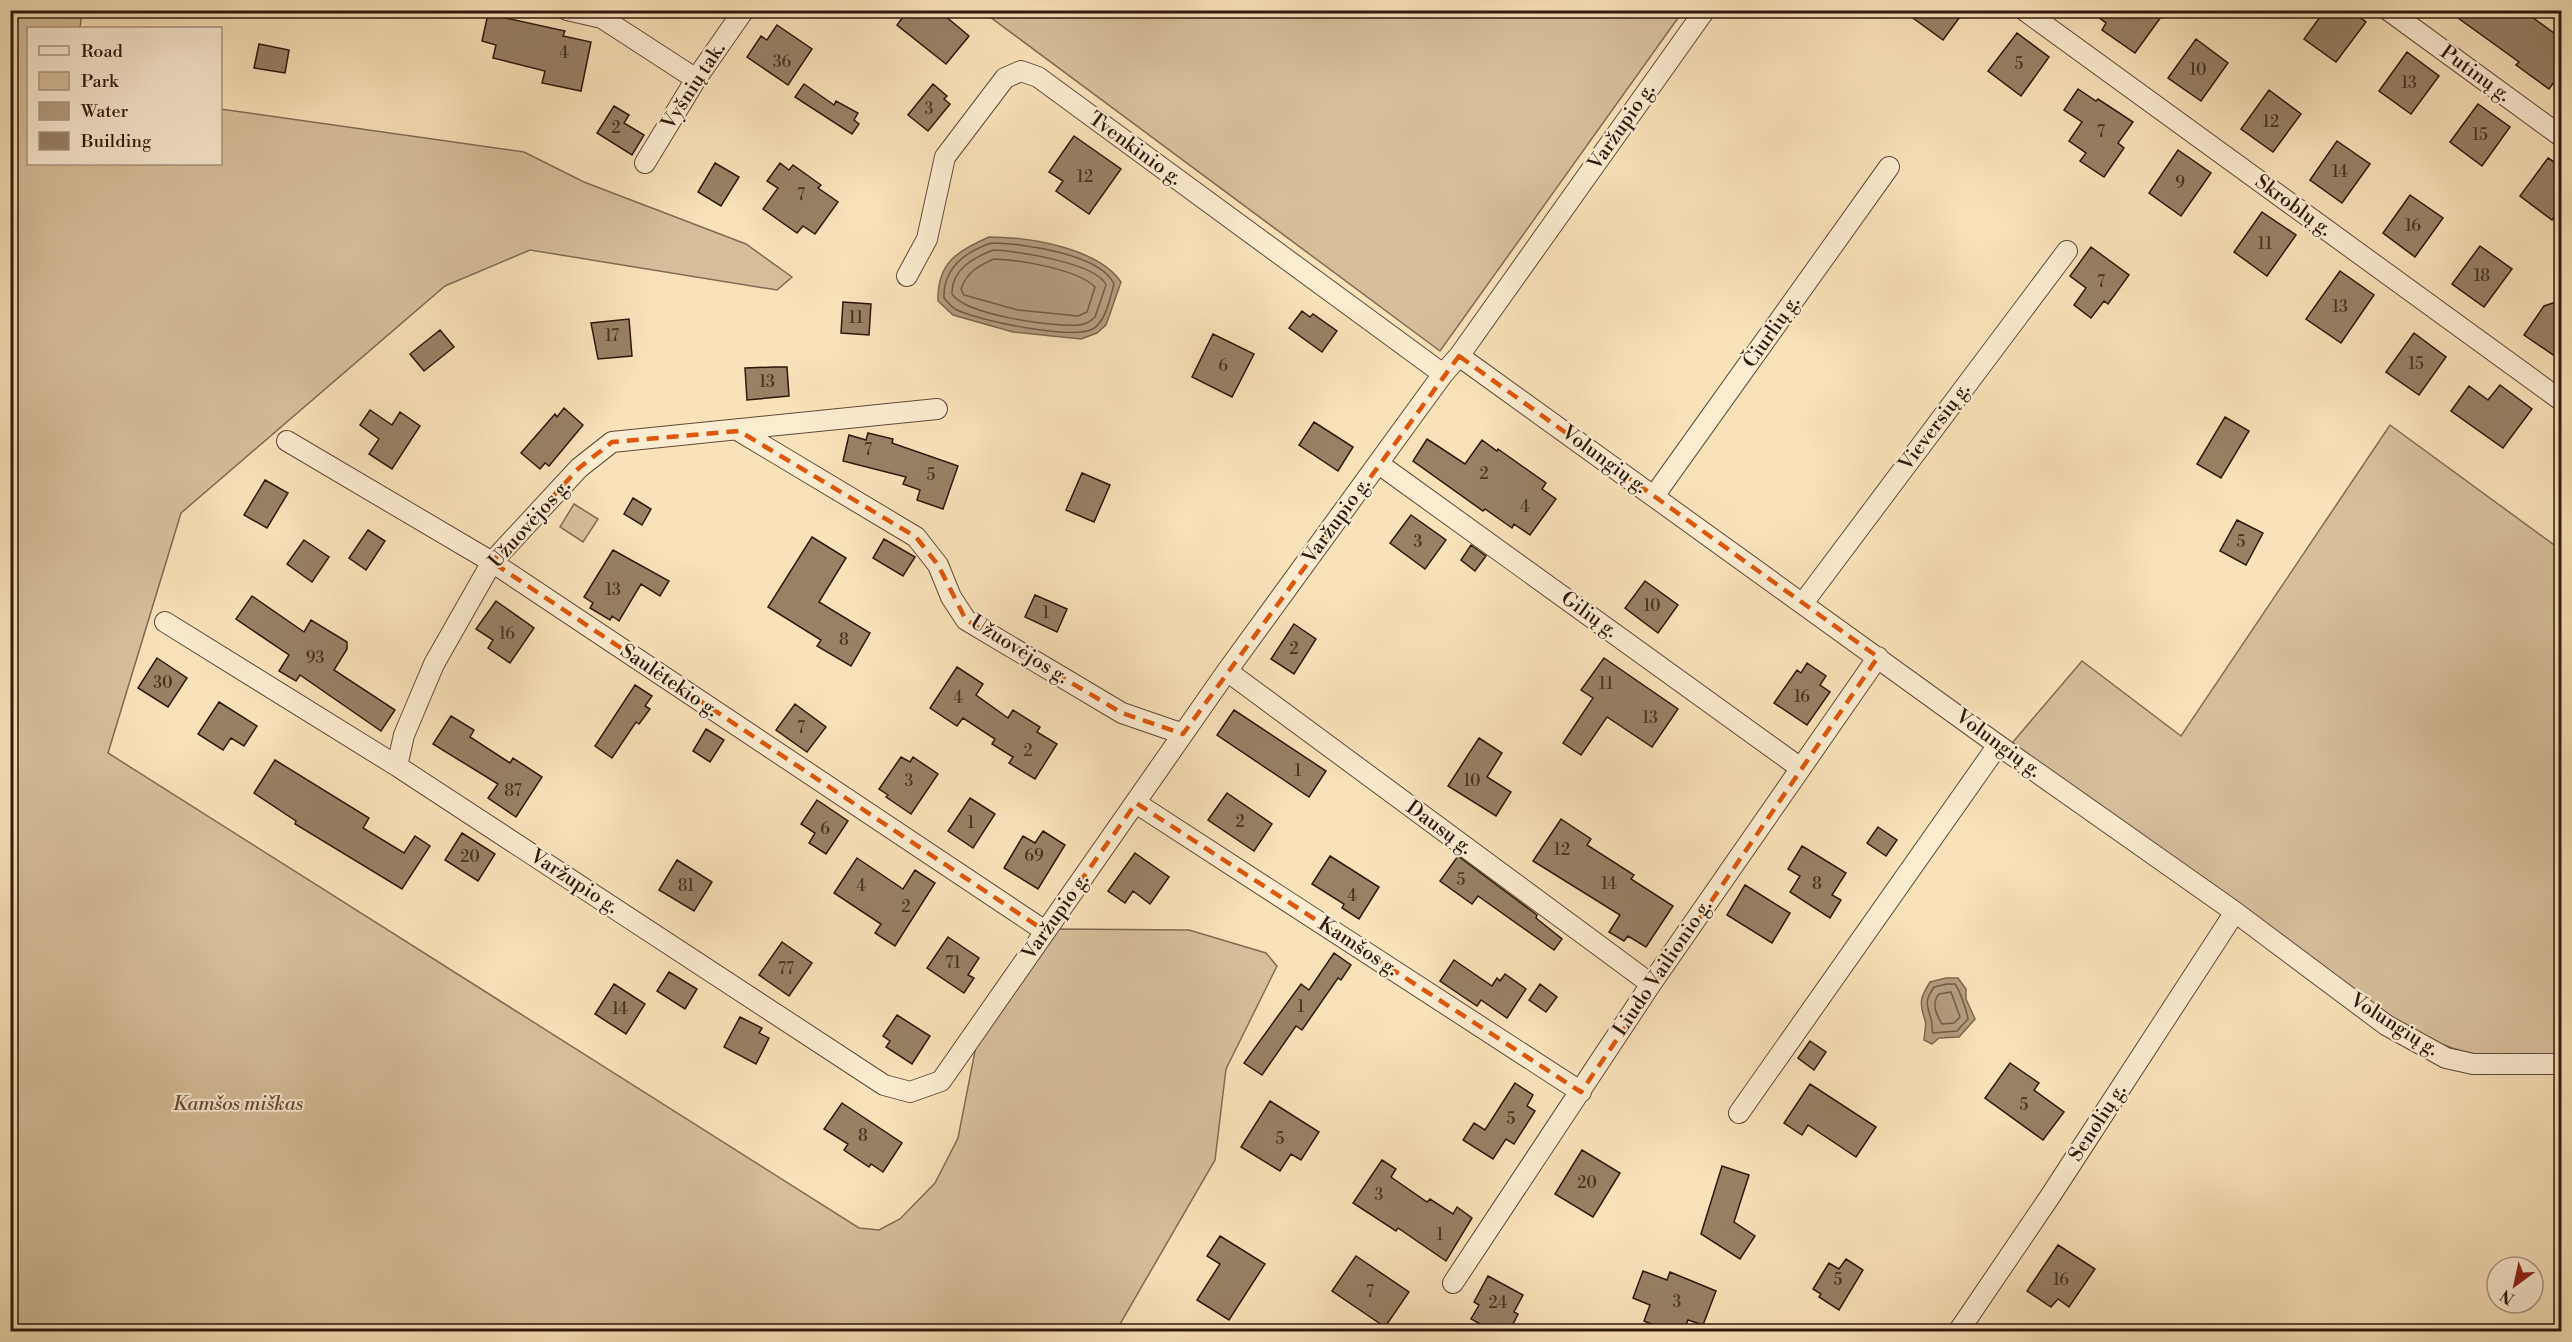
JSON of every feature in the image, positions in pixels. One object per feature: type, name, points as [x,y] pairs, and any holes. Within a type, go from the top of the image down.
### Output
[{"type":"street","points":[[567,10],[602,18],[696,79]]},
{"type":"street","name":"Vyšnių tak.","points":[[645,163],[696,79],[744,10]]},
{"type":"street","name":"Varžupio g.","points":[[165,622],[397,766],[884,1085],[910,1092],[941,1081],[1227,671],[1443,374],[1459,356],[1705,10]]},
{"type":"street","name":"Skroblų g.","points":[[2024,10],[2562,401]]},
{"type":"street","name":"Putinų g.","points":[[2388,10],[2562,137]]},
{"type":"street","name":"Tvenkinio g.","points":[[907,276],[927,239],[945,157],[1005,78],[1021,71],[1038,77],[1443,374]]},
{"type":"street","name":"Čiurlių g.","points":[[1654,496],[1889,167]]},
{"type":"street","name":"Vieversių g.","points":[[1803,603],[2067,251]]},
{"type":"street","name":"Volungių g.","points":[[1459,356],[1998,745],[2235,912],[2386,1025],[2418,1045],[2446,1058],[2473,1064],[2562,1064]]},
{"type":"street","name":"Užuovėjos g.","points":[[397,766],[404,735],[434,664],[492,562],[579,468],[612,442],[739,431],[937,409]]},
{"type":"street","name":"Užuovėjos g.","points":[[739,431],[916,537],[938,565],[951,597],[966,620],[1122,713],[1183,734]]},
{"type":"street","name":"Saulėtekio g.","points":[[287,441],[492,562],[1045,931]]},
{"type":"street","name":"Gilių g.","points":[[1379,464],[1799,767]]},
{"type":"street","name":"Liudo Vailionio g.","points":[[1453,1283],[1651,984],[1799,767],[1878,657]]},
{"type":"street","name":"Dausų g.","points":[[1227,671],[1651,984]]},
{"type":"street","points":[[1739,1113],[1998,745]]},
{"type":"street","name":"Kamšos g.","points":[[1136,803],[1581,1092]]},
{"type":"street","name":"Senolių g.","points":[[1958,1332],[2049,1198],[2235,912]]},
{"type":"highlighted area","points":[[1459,356],[1878,657],[1581,1092],[1136,803],[1045,931],[492,562],[579,468],[612,442],[739,431],[916,537],[938,565],[966,620],[1122,713],[1183,734]]},
{"type":"green space","name":"Kamšos miškas","points":[[10,11],[82,11],[80,27],[27,27],[27,165],[222,165],[222,109],[524,152],[584,182],[746,244],[792,277],[777,290],[530,250],[445,286],[181,513],[108,753],[859,1228],[879,1230],[900,1219],[935,1183],[958,1138],[976,1046],[1059,929],[1189,930],[1266,953],[1277,966],[1226,1069],[1215,1160],[1116,1331],[11,1331]]},
{"type":"green space","points":[[982,11],[1683,11],[1440,351]]},
{"type":"green space","points":[[2390,425],[2561,550],[2561,1055],[2476,1054],[2441,1044],[2398,1021],[2012,743],[2082,661],[2181,736]]},
{"type":"green space","points":[[574,504],[598,519],[583,542],[560,527]]},
{"type":"water","points":[[989,237],[1023,239],[1061,247],[1080,253],[1110,270],[1121,282],[1106,325],[1097,333],[1081,339],[1013,332],[953,315],[938,301],[941,277],[945,268],[959,253]]},
{"type":"water","points":[[1958,978],[1966,989],[1966,999],[1975,1019],[1959,1037],[1939,1038],[1932,1044],[1924,1040],[1926,1025],[1921,1000],[1930,982]]},
{"type":"building","points":[[908,10],[938,10],[969,36],[946,64],[897,25]]},
{"type":"building","points":[[1902,10],[1965,10],[1943,40]]},
{"type":"building","points":[[2089,10],[2166,10],[2135,53],[2102,30],[2106,23]]},
{"type":"building","points":[[2325,10],[2350,10],[2366,22],[2336,62],[2304,39]]},
{"type":"building","points":[[2447,10],[2537,10],[2532,17],[2562,39],[2562,71],[2549,89],[2516,65],[2519,62]]},
{"type":"building","points":[[488,14],[565,31],[563,36],[591,42],[581,91],[542,83],[545,71],[493,58],[496,45],[482,41]]},
{"type":"building","points":[[777,25],[812,49],[788,85],[747,57],[761,36],[767,40]]},
{"type":"building","points":[[2017,33],[2049,57],[2021,96],[1988,71]]},
{"type":"building","points":[[2196,39],[2228,63],[2201,101],[2168,78]]},
{"type":"building","points":[[259,44],[289,50],[285,73],[254,68]]},
{"type":"building","points":[[2407,52],[2439,76],[2411,114],[2379,91]]},
{"type":"building","points":[[804,84],[834,105],[836,101],[858,113],[854,120],[859,124],[852,134],[795,97]]},
{"type":"building","points":[[933,84],[947,96],[944,99],[950,104],[928,131],[908,115]]},
{"type":"building","points":[[2078,89],[2133,122],[2118,143],[2124,148],[2104,177],[2080,161],[2086,153],[2069,141],[2082,122],[2064,110]]},
{"type":"building","points":[[2269,90],[2301,114],[2273,152],[2241,129]]},
{"type":"building","points":[[2478,104],[2510,127],[2482,166],[2450,142]]},
{"type":"building","points":[[614,106],[629,115],[624,123],[644,135],[632,155],[597,133]]},
{"type":"building","points":[[1074,136],[1121,169],[1089,214],[1056,191],[1063,181],[1049,172]]},
{"type":"building","points":[[2337,141],[2370,164],[2342,203],[2310,180]]},
{"type":"building","points":[[2178,150],[2211,173],[2181,216],[2149,193]]},
{"type":"building","points":[[2548,158],[2562,167],[2562,207],[2552,220],[2520,196]]},
{"type":"building","points":[[715,163],[739,177],[721,206],[698,192]]},
{"type":"building","points":[[780,163],[789,170],[793,165],[821,185],[818,188],[838,202],[815,234],[803,226],[797,233],[763,209],[778,188],[767,181]]},
{"type":"building","points":[[2410,195],[2443,218],[2415,257],[2383,233]]},
{"type":"building","points":[[2262,212],[2296,235],[2267,276],[2234,252]]},
{"type":"building","points":[[2480,246],[2512,269],[2484,307],[2452,284]]},
{"type":"building","points":[[2091,247],[2129,275],[2108,304],[2104,301],[2091,318],[2074,305],[2086,288],[2070,276]]},
{"type":"building","points":[[2340,271],[2374,295],[2341,343],[2306,319]]},
{"type":"building","points":[[2562,300],[2562,361],[2524,335],[2544,306]]},
{"type":"building","points":[[843,302],[871,304],[869,335],[841,333]]},
{"type":"building","points":[[1302,311],[1310,317],[1313,314],[1337,331],[1322,352],[1289,328]]},
{"type":"building","points":[[629,319],[632,356],[598,359],[591,323]]},
{"type":"building","points":[[440,330],[454,347],[424,371],[410,354]]},
{"type":"building","points":[[2414,333],[2446,357],[2419,395],[2386,372]]},
{"type":"building","points":[[1213,334],[1254,354],[1232,397],[1192,377]]},
{"type":"building","points":[[787,367],[789,396],[747,400],[745,368]]},
{"type":"building","points":[[2500,385],[2532,409],[2503,448],[2451,411],[2469,386],[2488,400]]},
{"type":"building","points":[[564,408],[583,425],[549,466],[545,463],[540,469],[521,453],[555,414],[557,417]]},
{"type":"building","points":[[370,410],[392,425],[400,412],[420,426],[392,469],[369,454],[379,439],[360,425]]},
{"type":"building","points":[[2225,417],[2249,431],[2221,478],[2197,464]]},
{"type":"building","points":[[1314,422],[1353,447],[1338,471],[1299,445]]},
{"type":"building","points":[[868,433],[893,439],[892,443],[958,466],[943,509],[917,500],[920,490],[903,484],[906,477],[843,461],[849,435],[866,440]]},
{"type":"building","points":[[1427,439],[1465,464],[1482,440],[1546,483],[1542,489],[1556,499],[1530,535],[1514,524],[1512,528],[1485,509],[1483,511],[1413,461]]},
{"type":"building","points":[[1082,473],[1110,485],[1094,522],[1066,510]]},
{"type":"building","points":[[265,480],[288,493],[267,528],[244,515]]},
{"type":"building","points":[[633,498],[651,509],[642,525],[624,514]]},
{"type":"building","points":[[1411,515],[1446,540],[1425,569],[1390,543]]},
{"type":"building","points":[[2237,520],[2263,533],[2246,565],[2220,551]]},
{"type":"building","points":[[368,530],[385,541],[366,570],[349,558]]},
{"type":"building","points":[[812,537],[846,558],[819,602],[870,633],[851,666],[817,646],[821,640],[768,607]]},
{"type":"building","points":[[884,539],[915,557],[903,576],[873,558]]},
{"type":"building","points":[[304,540],[329,557],[312,582],[287,564]]},
{"type":"building","points":[[1471,545],[1486,556],[1475,571],[1461,560]]},
{"type":"building","points":[[613,550],[669,581],[660,596],[641,584],[619,621],[612,616],[610,620],[590,608],[593,603],[584,597]]},
{"type":"building","points":[[1645,581],[1678,605],[1658,633],[1625,608]]},
{"type":"building","points":[[1035,595],[1067,609],[1057,632],[1025,617]]},
{"type":"building","points":[[252,596],[304,632],[311,620],[347,642],[347,649],[334,670],[395,710],[381,731],[300,675],[296,681],[279,671],[289,655],[236,619]]},
{"type":"building","points":[[496,601],[534,628],[510,663],[488,648],[493,640],[476,629]]},
{"type":"building","points":[[1294,624],[1316,639],[1294,674],[1271,659]]},
{"type":"building","points":[[157,658],[187,678],[168,707],[138,688]]},
{"type":"building","points":[[1604,658],[1678,709],[1652,747],[1607,717],[1581,755],[1563,743],[1593,698],[1581,690]]},
{"type":"building","points":[[1807,663],[1826,676],[1820,685],[1830,692],[1807,725],[1774,703],[1797,670],[1801,673]]},
{"type":"building","points":[[957,667],[983,684],[976,695],[1008,718],[1013,710],[1040,727],[1037,732],[1057,744],[1035,779],[1009,763],[1013,757],[992,744],[995,739],[963,718],[957,726],[930,708]]},
{"type":"building","points":[[635,685],[652,696],[645,706],[650,709],[639,724],[636,722],[612,758],[595,746]]},
{"type":"building","points":[[219,702],[257,726],[244,746],[231,738],[223,750],[198,734]]},
{"type":"building","points":[[795,704],[826,727],[807,752],[776,730]]},
{"type":"building","points":[[1234,710],[1326,771],[1309,797],[1217,735]]},
{"type":"building","points":[[451,716],[474,730],[470,737],[510,763],[513,758],[542,777],[516,817],[488,798],[498,784],[433,744]]},
{"type":"building","points":[[706,729],[724,740],[710,762],[693,751]]},
{"type":"building","points":[[1479,738],[1502,753],[1487,777],[1511,792],[1496,816],[1448,786]]},
{"type":"building","points":[[901,757],[910,762],[913,757],[938,774],[911,814],[886,797],[888,795],[879,789]]},
{"type":"building","points":[[275,760],[369,818],[363,828],[404,853],[415,836],[430,846],[402,889],[295,824],[296,821],[254,793]]},
{"type":"building","points":[[1227,793],[1272,824],[1254,851],[1208,820]]},
{"type":"building","points":[[970,798],[995,814],[973,848],[948,831]]},
{"type":"building","points":[[817,800],[848,821],[826,854],[809,843],[815,833],[801,824]]},
{"type":"building","points":[[1561,819],[1591,839],[1587,845],[1634,875],[1631,879],[1673,906],[1646,947],[1628,936],[1624,941],[1609,932],[1620,915],[1533,861]]},
{"type":"building","points":[[1878,827],[1897,840],[1886,856],[1867,843]]},
{"type":"building","points":[[1043,831],[1065,845],[1038,889],[1004,868],[1023,836],[1035,843]]},
{"type":"building","points":[[462,833],[495,854],[478,881],[445,860]]},
{"type":"building","points":[[1802,846],[1846,873],[1832,895],[1841,900],[1830,918],[1790,892],[1800,876],[1788,869]]},
{"type":"building","points":[[1135,853],[1169,877],[1150,904],[1133,891],[1125,903],[1108,891]]},
{"type":"building","points":[[1330,856],[1379,887],[1359,919],[1342,908],[1344,904],[1312,884]]},
{"type":"building","points":[[1458,856],[1537,915],[1536,918],[1562,939],[1554,950],[1478,896],[1472,904],[1440,881]]},
{"type":"building","points":[[857,858],[903,889],[915,870],[935,883],[895,946],[875,933],[881,924],[834,893]]},
{"type":"building","points":[[677,860],[712,882],[694,911],[659,890]]},
{"type":"building","points":[[1745,885],[1790,913],[1772,943],[1727,915]]},
{"type":"building","points":[[948,937],[979,958],[968,975],[974,978],[964,993],[927,968]]},
{"type":"building","points":[[782,942],[812,963],[789,996],[759,975]]},
{"type":"building","points":[[1334,953],[1351,965],[1341,980],[1338,978],[1302,1030],[1296,1026],[1262,1075],[1244,1063],[1301,984],[1309,990]]},
{"type":"building","points":[[1454,960],[1492,986],[1497,978],[1500,981],[1505,974],[1526,989],[1507,1018],[1481,1000],[1477,1006],[1440,981]]},
{"type":"building","points":[[669,972],[697,989],[685,1009],[657,991]]},
{"type":"building","points":[[614,984],[645,1004],[626,1034],[595,1014]]},
{"type":"building","points":[[1540,984],[1557,997],[1546,1012],[1529,1000]]},
{"type":"building","points":[[897,1015],[930,1036],[912,1064],[886,1047],[890,1041],[883,1036]]},
{"type":"building","points":[[740,1017],[762,1028],[759,1033],[769,1038],[756,1064],[724,1047]]},
{"type":"building","points":[[1810,1041],[1826,1052],[1814,1070],[1798,1058]]},
{"type":"building","points":[[2010,1063],[2039,1083],[2034,1090],[2064,1112],[2043,1140],[1985,1098]]},
{"type":"building","points":[[1515,1083],[1533,1095],[1527,1106],[1535,1111],[1514,1144],[1506,1139],[1493,1159],[1463,1140],[1474,1123],[1485,1130]]},
{"type":"building","points":[[1810,1084],[1876,1127],[1856,1157],[1808,1125],[1802,1135],[1784,1123]]},
{"type":"building","points":[[1270,1101],[1319,1132],[1301,1160],[1291,1154],[1280,1171],[1241,1147]]},
{"type":"building","points":[[842,1103],[902,1143],[883,1172],[871,1164],[869,1167],[844,1150],[848,1144],[824,1129]]},
{"type":"building","points":[[1582,1150],[1620,1173],[1593,1217],[1555,1194]]},
{"type":"building","points":[[1382,1160],[1396,1169],[1391,1177],[1427,1202],[1430,1199],[1453,1214],[1457,1207],[1472,1218],[1446,1261],[1398,1228],[1396,1231],[1353,1203]]},
{"type":"building","points":[[1722,1166],[1749,1175],[1734,1222],[1755,1236],[1740,1259],[1701,1234]]},
{"type":"building","points":[[1220,1236],[1265,1264],[1229,1320],[1197,1300],[1220,1264],[1207,1256]]},
{"type":"building","points":[[2058,1245],[2095,1269],[2069,1307],[2058,1299],[2051,1307],[2027,1291]]},
{"type":"building","points":[[1356,1256],[1409,1292],[1385,1327],[1332,1291]]},
{"type":"building","points":[[1846,1259],[1863,1270],[1839,1310],[1819,1297],[1821,1294],[1813,1289],[1829,1263],[1839,1269]]},
{"type":"building","points":[[1643,1271],[1667,1280],[1670,1272],[1716,1291],[1703,1325],[1688,1320],[1683,1332],[1670,1332],[1644,1321],[1650,1305],[1633,1298]]},
{"type":"building","points":[[1488,1276],[1523,1295],[1514,1312],[1518,1314],[1509,1332],[1495,1332],[1471,1319],[1479,1305],[1474,1302]]}]
